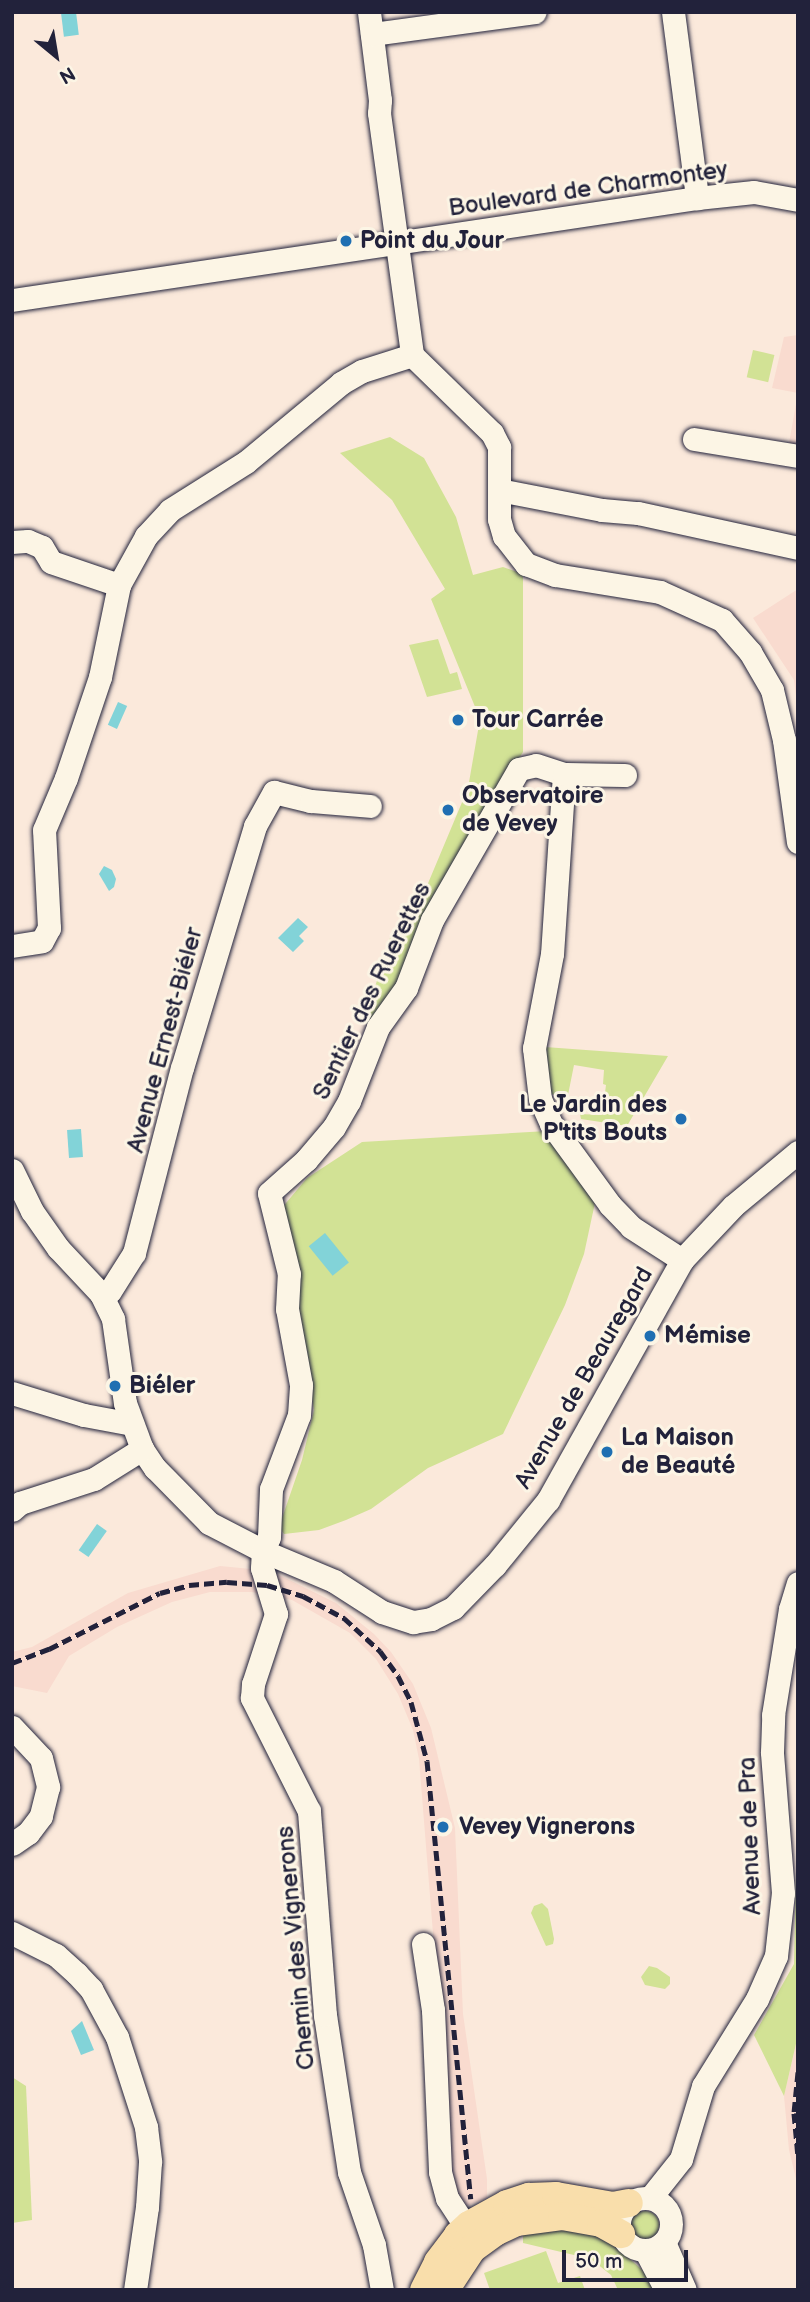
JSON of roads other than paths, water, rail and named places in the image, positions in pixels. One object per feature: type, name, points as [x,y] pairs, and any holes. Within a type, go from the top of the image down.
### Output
[{"type":"main road","points":[[424,2290],[444,2252],[466,2227],[495,2210],[529,2197],[572,2197],[616,2206],[639,2201]]},
{"type":"main road","points":[[445,2290],[472,2249],[495,2232],[516,2222],[562,2216],[601,2223],[621,2234]]},
{"type":"street","points":[[535,12],[371,23],[412,355],[492,433],[499,447],[499,519],[504,536],[526,564],[555,575],[660,592],[722,620],[750,652],[772,690],[784,740],[798,842]]},
{"type":"street","points":[[673,12],[697,198]]},
{"type":"street","name":"Boulevard de Charmontey","points":[[12,300],[697,198],[754,192],[798,200]]},
{"type":"street","points":[[12,946],[42,942],[49,928],[44,830],[66,778],[100,677],[119,585],[146,536],[170,510],[246,462],[341,383],[362,371],[412,355]]},
{"type":"street","points":[[694,439],[798,456]]},
{"type":"street","points":[[499,490],[603,510],[638,513],[798,548]]},
{"type":"street","points":[[12,542],[29,541],[42,547],[51,562],[119,585]]},
{"type":"street","name":"Sentier des Ruerettes","points":[[263,1551],[269,1537],[271,1489],[299,1415],[301,1385],[287,1309],[289,1274],[269,1193],[306,1160],[334,1127],[349,1101],[378,1027],[406,988],[432,920],[519,769],[536,765],[564,774]]},
{"type":"street","points":[[625,775],[564,774],[552,954],[534,1048],[540,1099],[551,1124],[610,1205],[631,1227],[682,1260]]},
{"type":"street","name":"Avenue Ernest-Biéler","points":[[101,1294],[110,1291],[135,1253],[182,1068],[238,873],[255,826],[274,792],[311,801],[370,806]]},
{"type":"street","name":"Avenue de Beauregard","points":[[101,1294],[118,1337],[125,1403],[142,1449],[209,1523],[263,1551],[334,1581],[382,1612],[404,1621],[431,1619],[453,1608],[495,1565],[548,1500],[682,1260],[733,1206],[798,1152]]},
{"type":"street","points":[[12,1170],[33,1211],[58,1248],[101,1294]]},
{"type":"street","points":[[12,1393],[84,1415],[131,1424]]},
{"type":"street","points":[[12,1510],[20,1503],[94,1479],[142,1449]]},
{"type":"street","name":"Chemin des Vignerons","points":[[263,1551],[262,1568],[276,1614],[253,1684],[252,1698],[309,1811],[325,2015],[349,2172],[382,2290]]},
{"type":"street","name":"Avenue de Pra","points":[[669,2213],[684,2172],[685,2152],[704,2086],[757,1999],[776,1956],[783,1893],[772,1752],[773,1716],[790,1609],[798,1583]]},
{"type":"street","points":[[12,1727],[41,1758],[48,1787],[41,1816],[28,1833],[12,1844]]},
{"type":"street","points":[[12,1933],[57,1955],[77,1974],[91,1989],[117,2037],[146,2127],[150,2162],[147,2207],[135,2290]]},
{"type":"street","points":[[423,1944],[433,2010],[440,2172],[447,2198],[466,2227]]},
{"type":"street","name":"Avenue de Pra","points":[[639,2201],[669,2177],[685,2152]]},
{"type":"street","points":[[639,2201],[663,2205],[669,2213],[671,2228],[654,2246],[631,2246],[621,2234],[621,2215],[639,2201]]},
{"type":"street","points":[[654,2246],[666,2290]]},
{"type":"street","points":[[654,2246],[685,2290]]},
{"type":"water","points":[[76,12],[79,35],[64,37],[61,14]]},
{"type":"water","points":[[118,702],[127,706],[117,729],[108,725]]},
{"type":"water","points":[[104,866],[112,870],[116,879],[114,887],[109,891],[99,874]]},
{"type":"water","points":[[298,918],[308,927],[299,936],[304,941],[293,952],[278,938]]},
{"type":"water","points":[[81,1129],[83,1157],[69,1158],[67,1130]]},
{"type":"water","points":[[325,1233],[349,1263],[333,1276],[309,1246]]},
{"type":"water","points":[[97,1524],[107,1531],[88,1557],[79,1550]]},
{"type":"water","points":[[82,2021],[94,2050],[81,2055],[71,2031]]},
{"type":"railway","points":[[12,1663],[49,1649],[160,1593],[189,1585],[227,1582],[267,1585],[303,1596],[344,1618],[380,1651],[398,1676],[411,1702],[427,1761],[471,2199]]},
{"type":"railway","points":[[798,2072],[794,2113],[798,2157]]},
{"type":"place","name":"Point du Jour","points":[[346,241]]},
{"type":"place","name":"Tour Carrée","points":[[458,720]]},
{"type":"place","name":"Observatoire de Vevey","points":[[448,810]]},
{"type":"place","name":"Le Jardin des P'tits Bouts","points":[[681,1119]]},
{"type":"place","name":"Mémise","points":[[650,1336]]},
{"type":"place","name":"Biéler","points":[[115,1386]]},
{"type":"place","name":"La Maison de Beauté","points":[[607,1452]]},
{"type":"place","name":"Vevey Vignerons","points":[[443,1827]]}]
